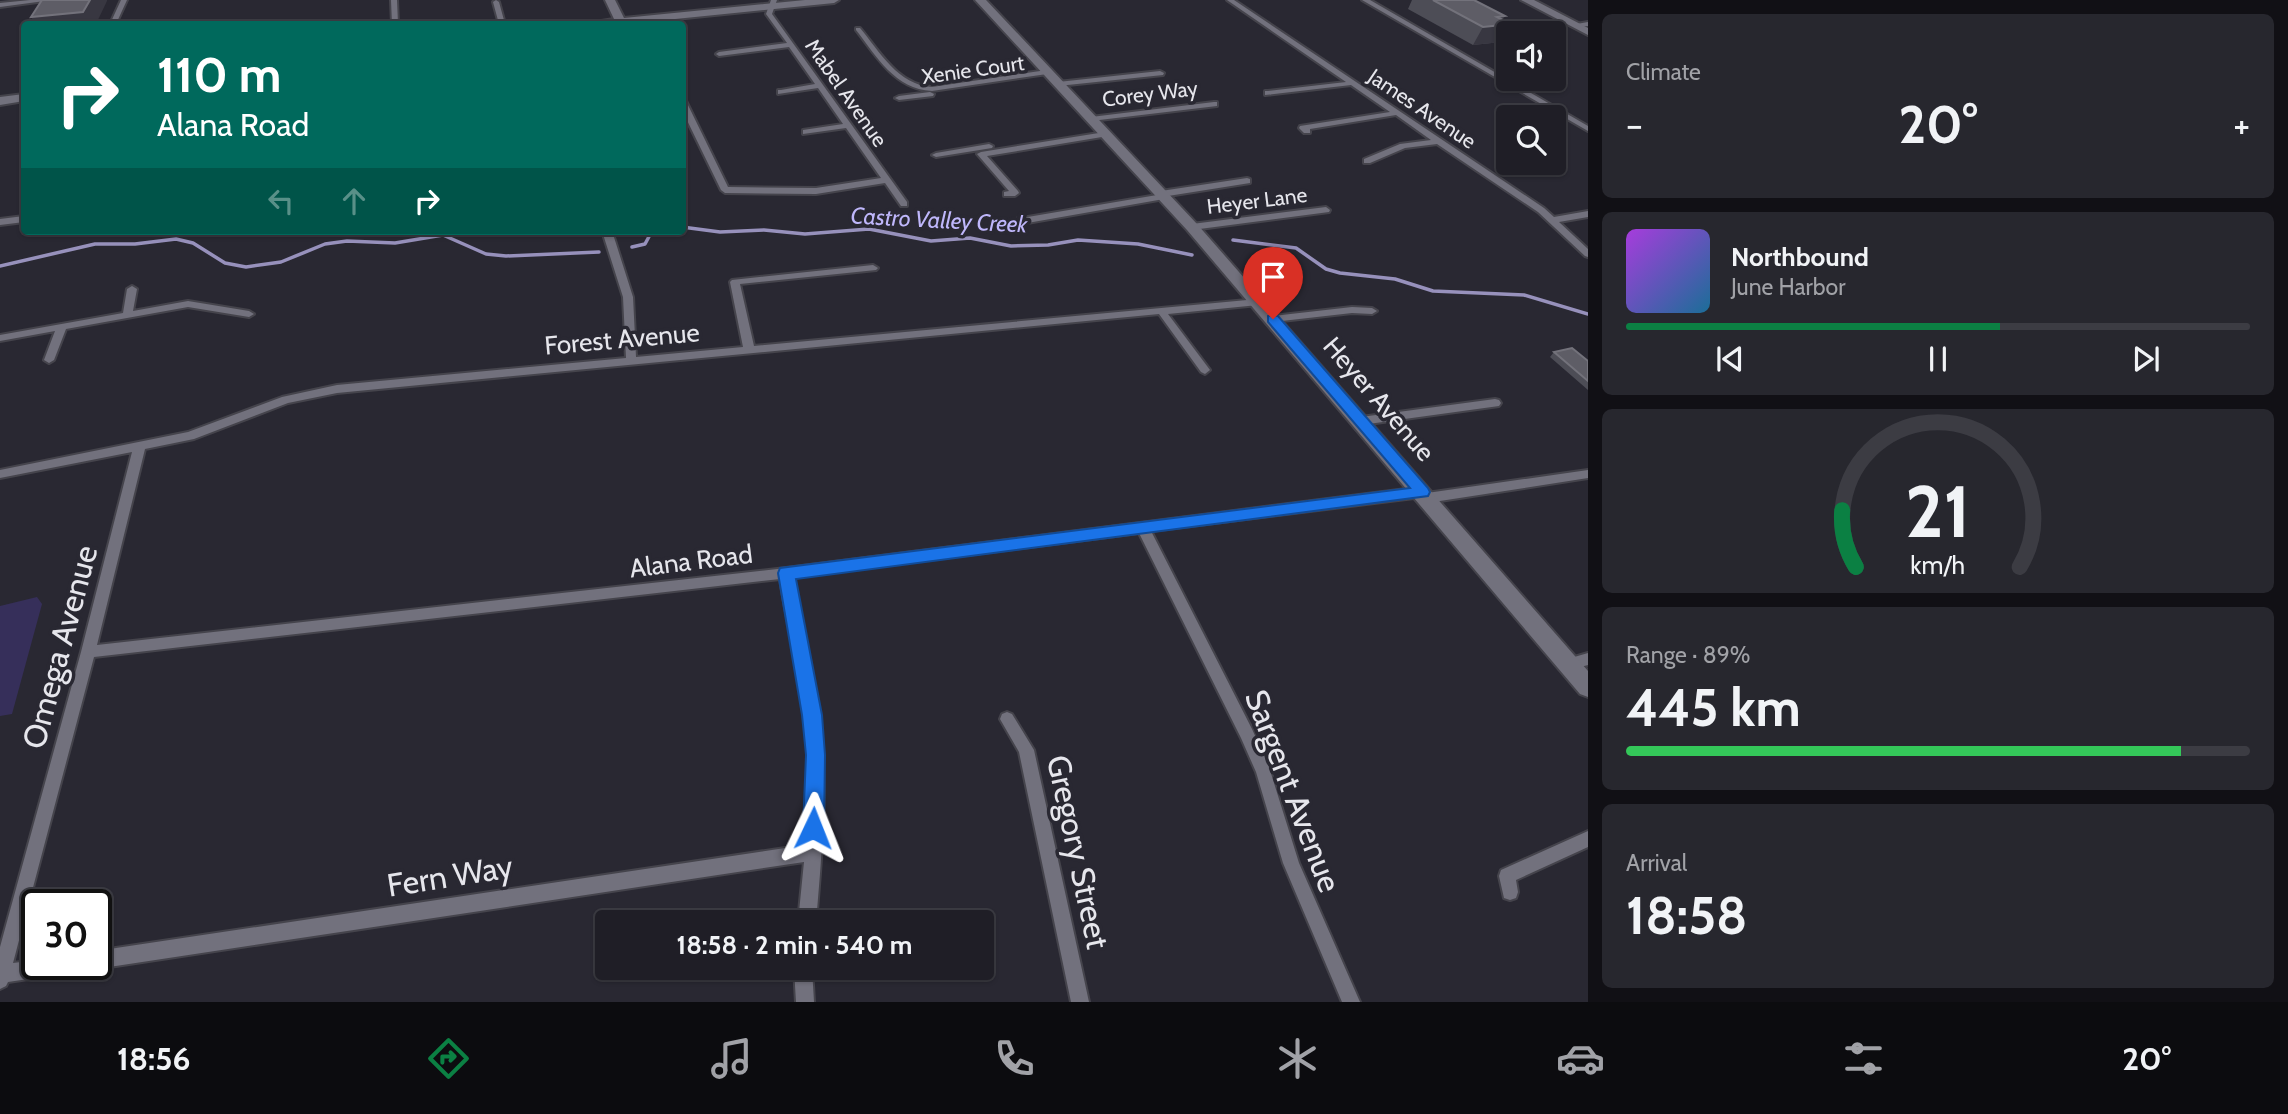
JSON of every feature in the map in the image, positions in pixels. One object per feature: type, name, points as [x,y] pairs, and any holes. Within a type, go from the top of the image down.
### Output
[{"type":"street","points":[[0,5],[58,0]]},
{"type":"street","points":[[114,21],[124,0]]},
{"type":"street","points":[[394,0],[395,21]]},
{"type":"street","points":[[610,0],[620,21]]},
{"type":"street","points":[[659,21],[773,4],[834,0]]},
{"type":"street","name":"Heyer Avenue","points":[[980,0],[1192,227],[1425,495],[1578,662],[1588,687]]},
{"type":"street","name":"James Avenue","points":[[1230,0],[1554,220],[1588,254]]},
{"type":"street","points":[[1365,0],[1588,130]]},
{"type":"street","points":[[1526,0],[1588,32]]},
{"type":"street","points":[[496,2],[501,21]]},
{"type":"street","name":"Mabel Avenue","points":[[773,4],[769,13],[904,204]]},
{"type":"street","points":[[1574,25],[1588,24]]},
{"type":"street","points":[[858,29],[904,83],[916,88],[1160,72]]},
{"type":"street","points":[[719,54],[791,45]]},
{"type":"street","name":"Xenie Court","points":[[899,98],[912,100],[1052,78]]},
{"type":"street","points":[[1268,93],[1352,83]]},
{"type":"street","points":[[781,92],[820,86]]},
{"type":"street","points":[[0,96],[21,93]]},
{"type":"street","points":[[0,102],[21,99]]},
{"type":"street","name":"Corey Way","points":[[1098,127],[1214,104]]},
{"type":"street","points":[[686,109],[725,190],[816,191],[886,180]]},
{"type":"street","points":[[1307,131],[1303,128],[1397,113]]},
{"type":"street","points":[[806,132],[848,125]]},
{"type":"street","points":[[936,155],[1098,127]]},
{"type":"street","points":[[1007,194],[1015,193],[981,154],[1098,127]]},
{"type":"street","points":[[1367,162],[1387,155],[1398,147],[1438,141]]},
{"type":"street","points":[[1010,223],[1247,181]]},
{"type":"street","name":"Heyer Lane","points":[[1192,227],[1326,210]]},
{"type":"street","points":[[1554,220],[1588,214]]},
{"type":"street","points":[[0,222],[21,219]]},
{"type":"street","points":[[608,235],[628,297],[631,360]]},
{"type":"street","points":[[749,349],[735,282],[873,268]]},
{"type":"street","points":[[128,313],[132,289]]},
{"type":"street","name":"Forest Avenue","points":[[0,474],[139,449],[190,436],[286,400],[337,389],[1258,302]]},
{"type":"street","points":[[0,338],[188,304],[249,314]]},
{"type":"street","points":[[1273,319],[1352,310],[1372,311]]},
{"type":"street","points":[[1162,312],[1205,370]]},
{"type":"street","points":[[49,360],[61,329]]},
{"type":"street","points":[[1361,421],[1495,402]]},
{"type":"street","name":"Omega Avenue","points":[[1,977],[139,449]]},
{"type":"street","name":"Alana Road","points":[[88,652],[786,573],[1588,474]]},
{"type":"street","name":"Sargent Avenue","points":[[1142,527],[1264,772],[1291,863],[1351,1002]]},
{"type":"street","points":[[786,573],[812,715],[816,755],[808,910]]},
{"type":"street","name":"Gregory Street","points":[[1007,719],[1026,750],[1080,1002]]},
{"type":"street","points":[[1510,892],[1507,876],[1588,839]]},
{"type":"street","name":"Fern Way","points":[[112,958],[813,852]]},
{"type":"street","points":[[1,977],[21,973]]},
{"type":"street","points":[[804,980],[805,1002]]},
{"type":"shaded area","points":[[37,597],[42,604],[12,714],[0,716],[0,606]]},
{"type":"building","points":[[42,0],[90,0],[83,12],[31,17]]},
{"type":"building","points":[[1433,0],[1474,0],[1505,16],[1497,17],[1505,21],[1496,21],[1496,26],[1483,27]]},
{"type":"building","points":[[1572,348],[1588,361],[1588,381],[1554,352]]},
{"type":"waterway","name":"Castro Valley Creek","points":[[686,228],[720,232],[764,230],[805,234],[869,229],[931,241],[970,238],[1011,246],[1048,245],[1078,240],[1138,244],[1192,255]]},
{"type":"waterway","name":"Castro Valley Creek","points":[[0,266],[95,244],[135,244],[176,239],[193,243],[225,263],[246,267],[281,262],[325,244],[347,241],[395,243],[443,235],[486,254],[506,256],[599,252]]},
{"type":"waterway","name":"Castro Valley Creek","points":[[632,247],[645,244],[650,235]]},
{"type":"waterway","name":"Castro Valley Creek","points":[[1233,240],[1296,248],[1326,269],[1340,273],[1395,279],[1433,291],[1524,295],[1588,314]]},
{"type":"route","points":[[813,828],[816,755],[812,715],[786,573],[1422,492],[1273,319]]}]
